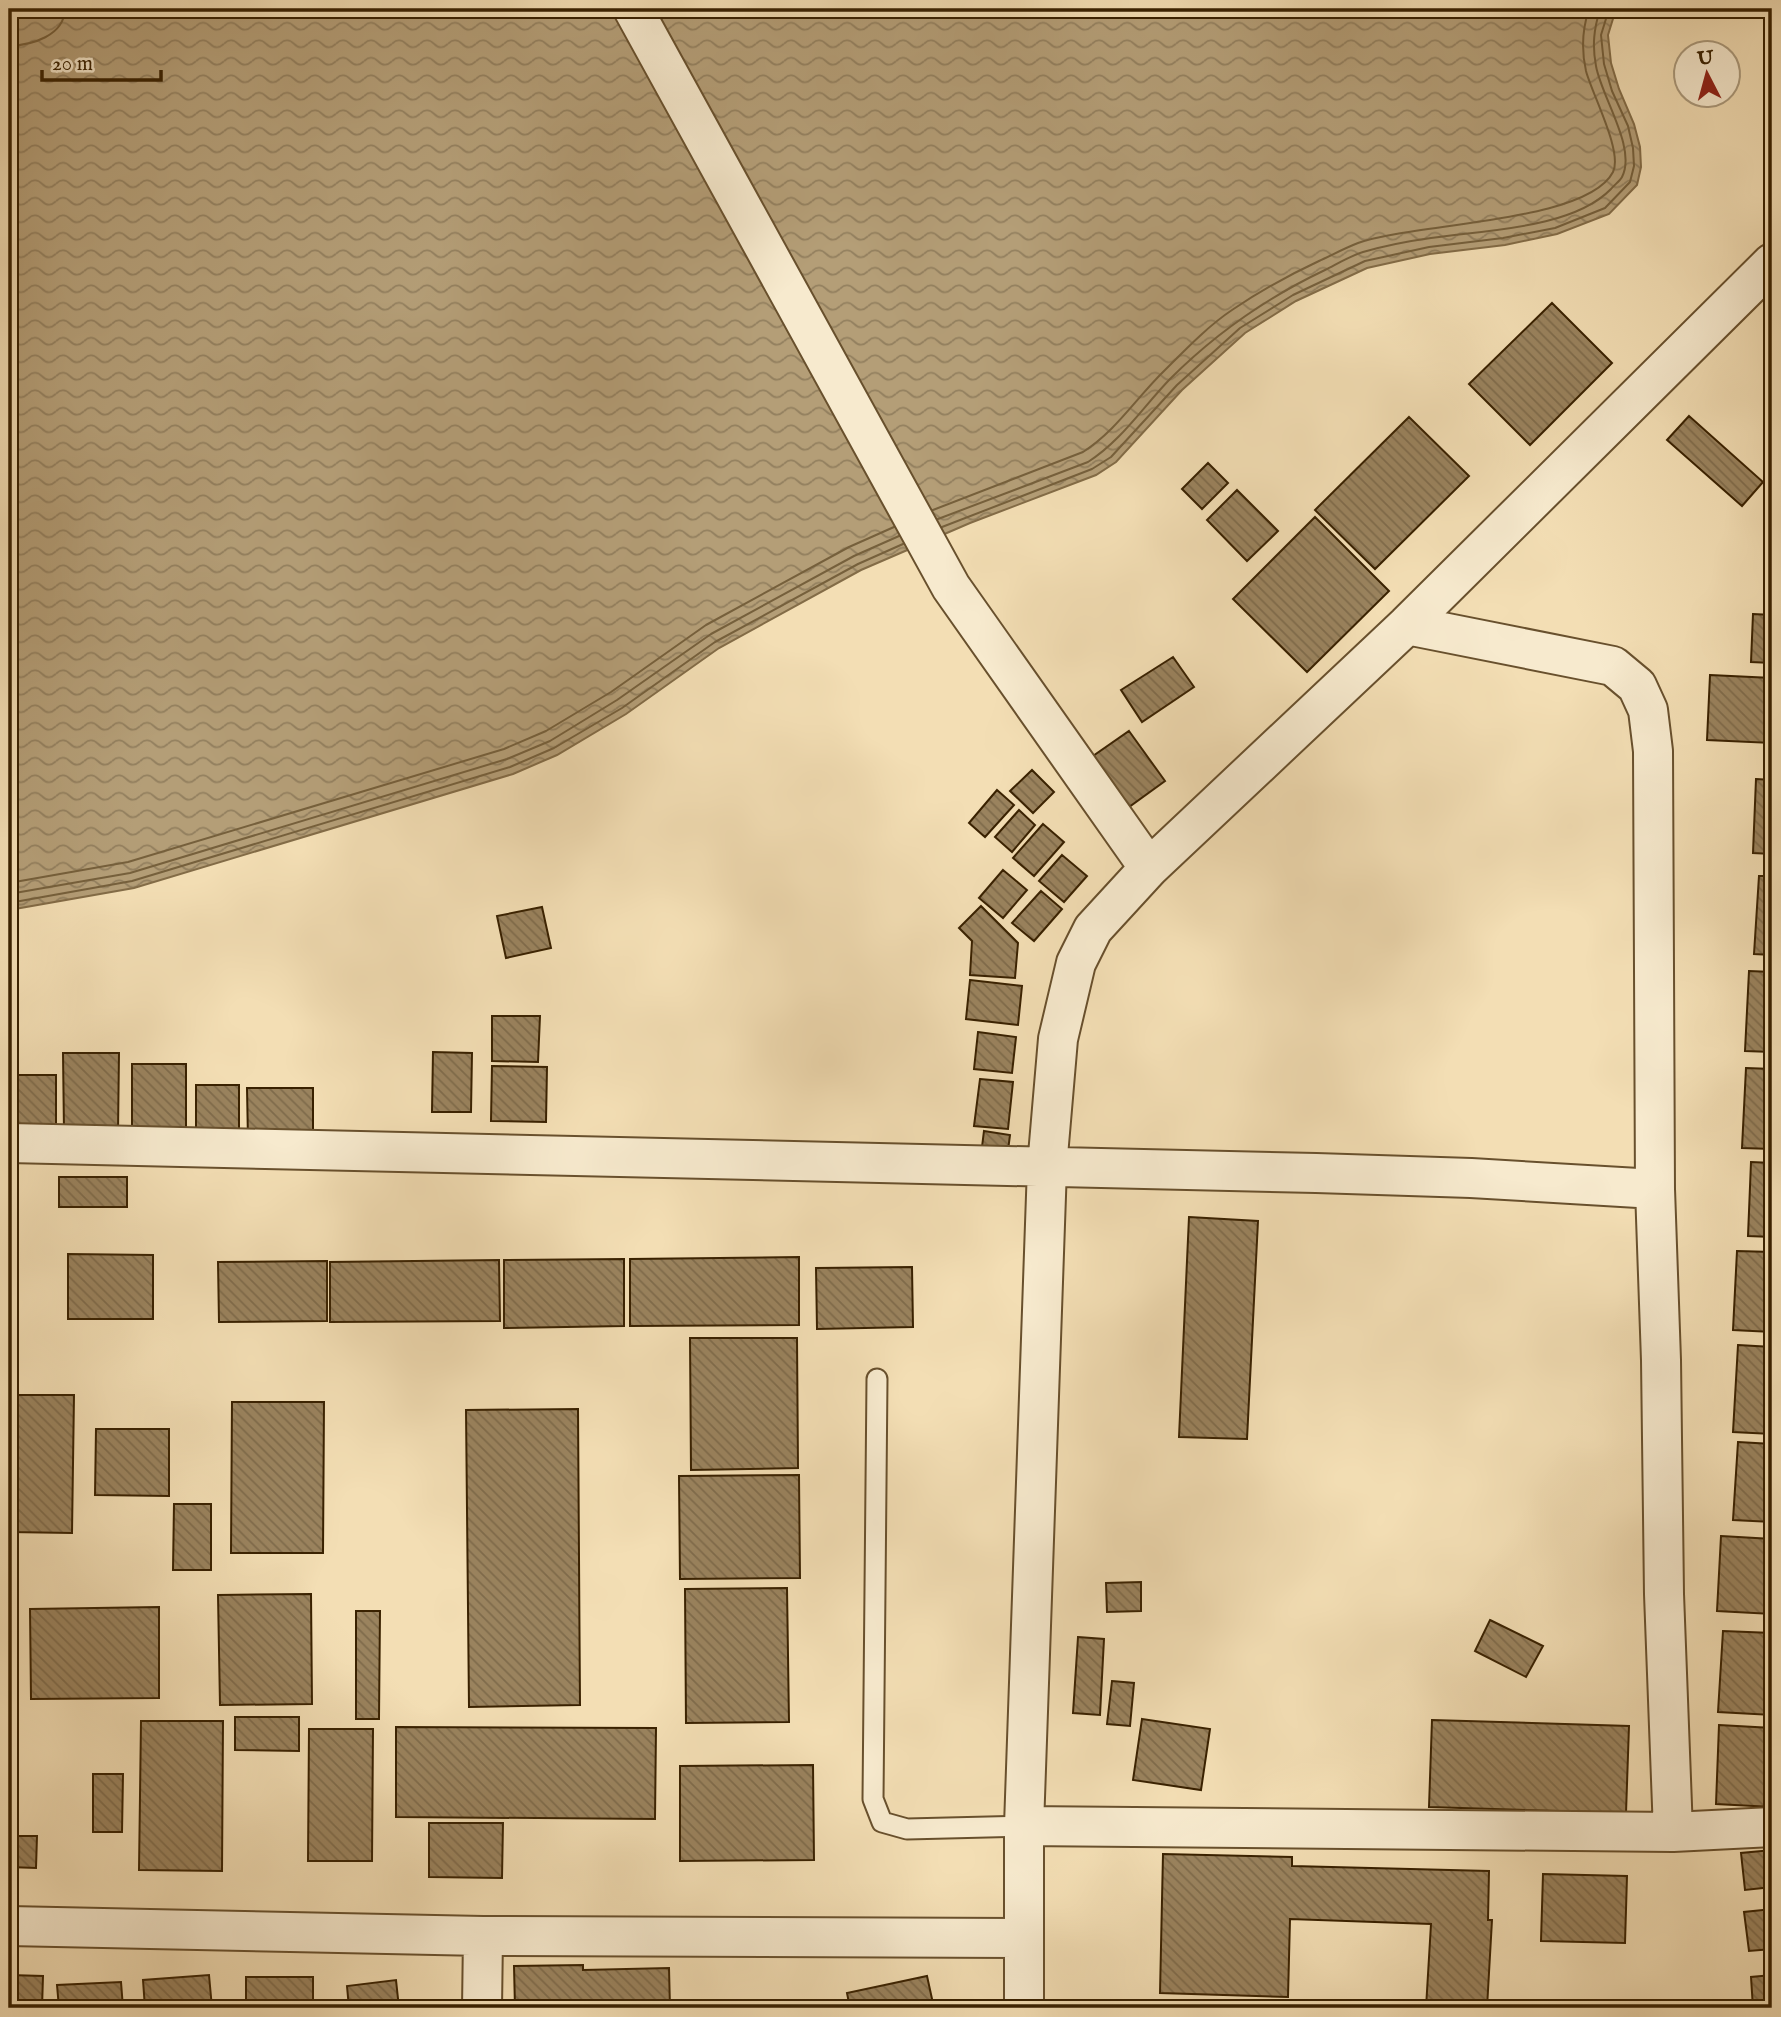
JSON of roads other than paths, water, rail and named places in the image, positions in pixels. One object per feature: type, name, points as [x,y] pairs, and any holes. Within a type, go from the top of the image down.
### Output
[{"type":"street","points":[[633,9],[951,587],[1149,868]]},
{"type":"street","points":[[1024,2008],[1024,1826],[1047,1167],[1058,1039],[1076,963],[1093,929],[1149,868],[1407,625],[1772,263]]},
{"type":"street","points":[[1407,625],[1613,666],[1637,686],[1648,710],[1653,751],[1654,1189],[1673,1832]]},
{"type":"street","points":[[9,1143],[1458,1178],[1654,1189]]},
{"type":"street","points":[[1024,1826],[1673,1832],[1772,1827]]},
{"type":"street","points":[[9,1926],[483,1936],[1024,1938]]},
{"type":"street","points":[[482,2008],[483,1936]]},
{"type":"lane","points":[[877,1379],[873,1800],[882,1822],[907,1829],[1024,1826]]},
{"type":"water","points":[[49,9],[1616,9],[1608,35],[1611,63],[1634,124],[1640,147],[1641,167],[1637,185],[1609,214],[1557,234],[1505,245],[1430,254],[1367,268],[1296,301],[1245,333],[1182,390],[1116,462],[1096,475],[970,523],[861,570],[719,648],[626,714],[557,755],[513,774],[134,888],[9,910],[9,21]]}]
